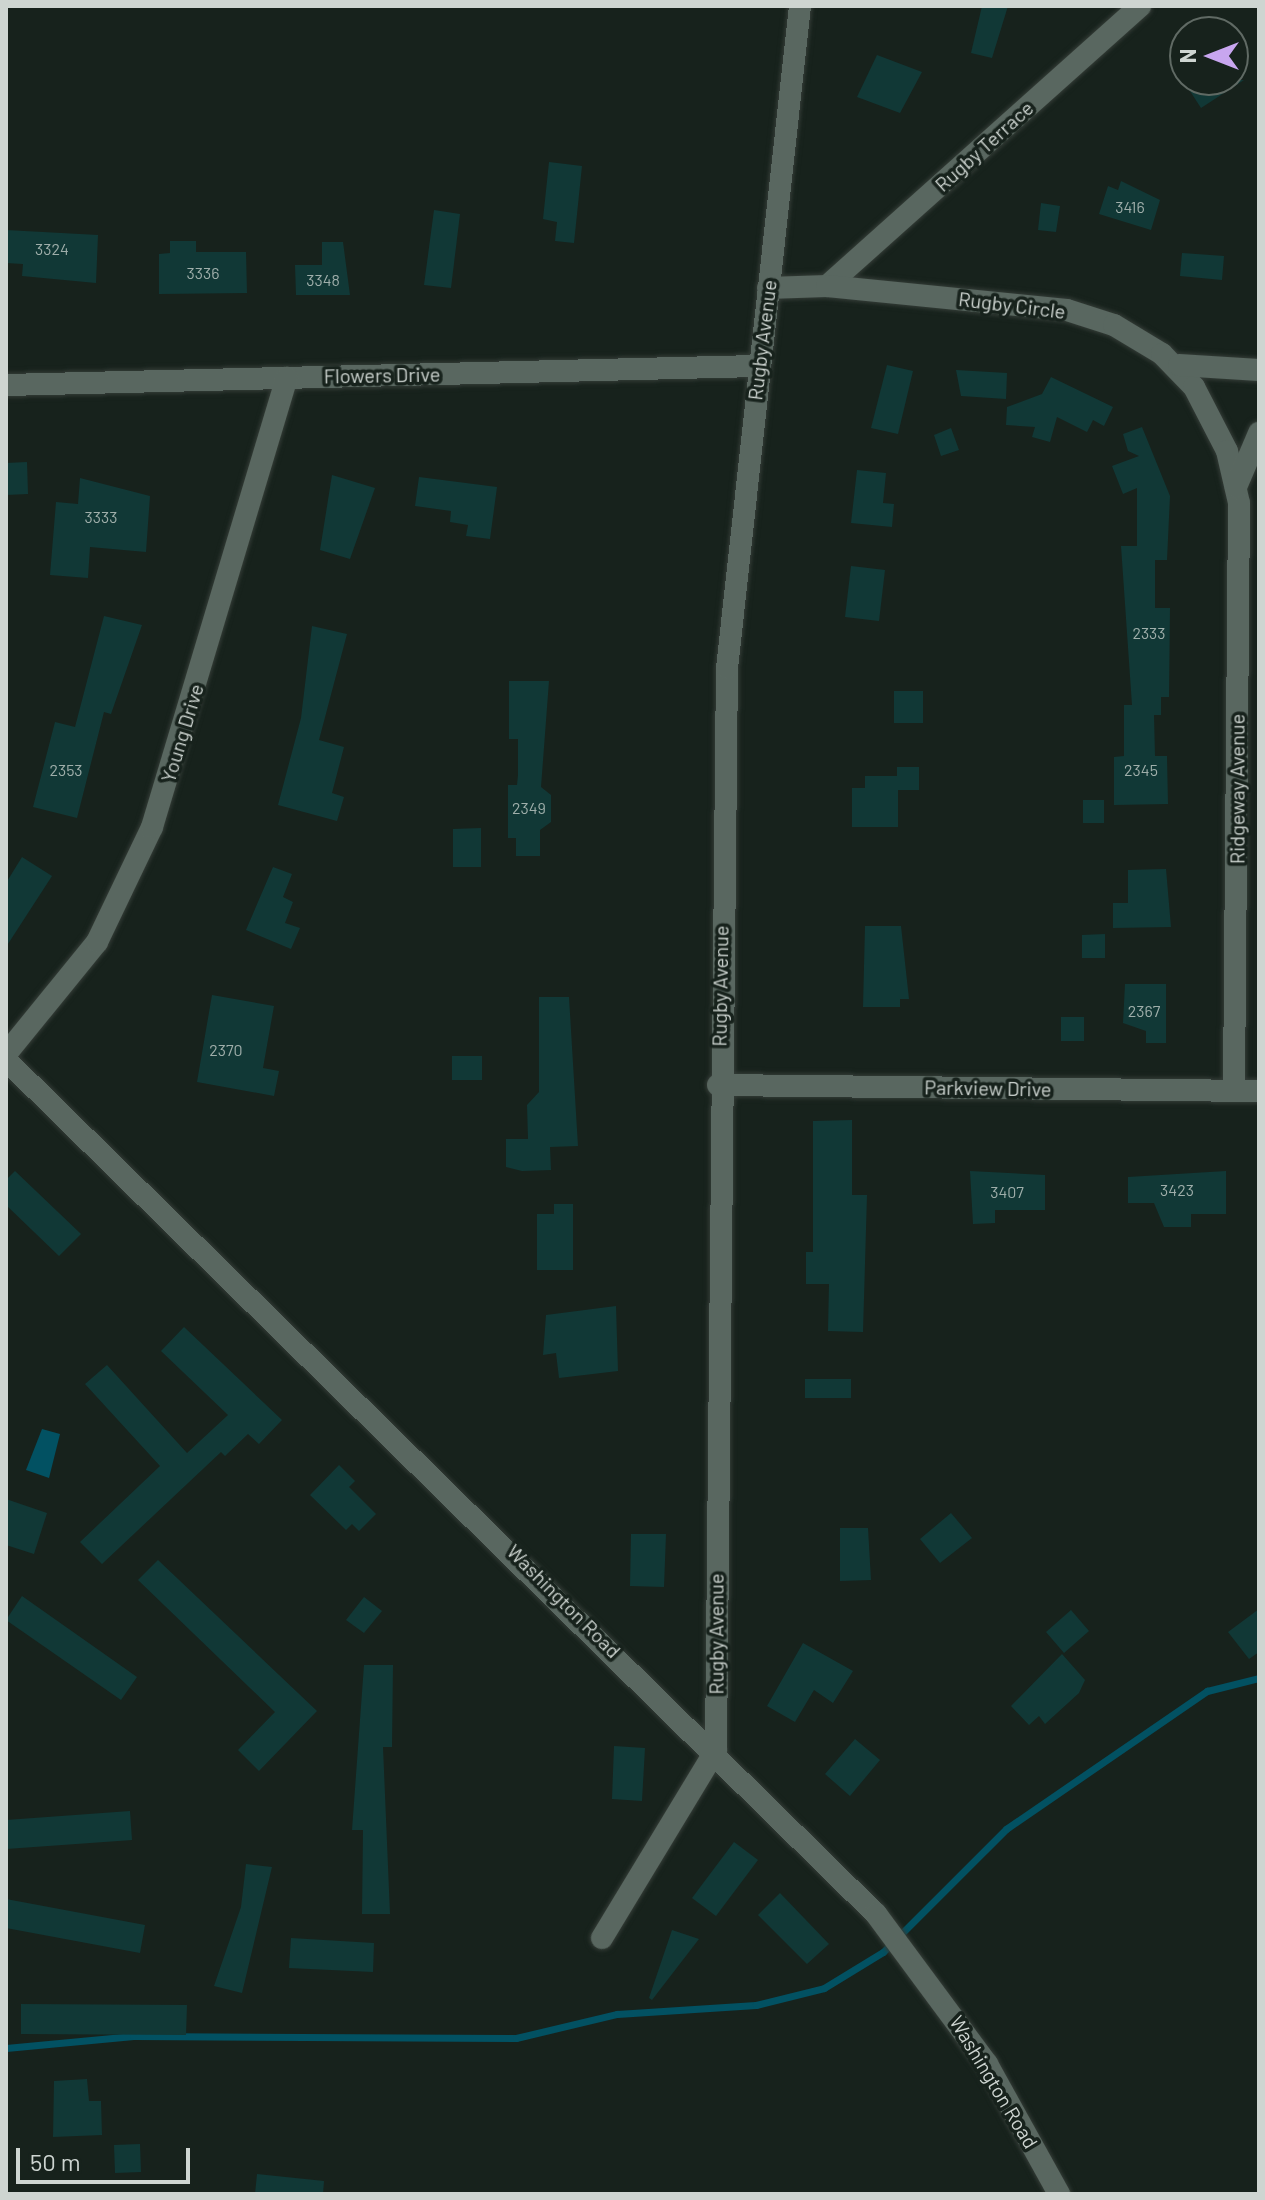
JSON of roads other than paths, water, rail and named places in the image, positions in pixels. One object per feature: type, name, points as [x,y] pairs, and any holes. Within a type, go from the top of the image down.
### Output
[{"type":"street","name":"Rugby Avenue","points":[[716,1750],[718,1085],[727,668],[800,6]]},
{"type":"street","name":"Rugby Terrace","points":[[827,286],[1140,6]]},
{"type":"street","name":"Rugby Circle","points":[[768,288],[827,286],[1067,310],[1114,325],[1179,365],[1211,416],[1236,487]]},
{"type":"street","points":[[1179,365],[1259,370]]},
{"type":"street","name":"Flowers Drive","points":[[6,385],[759,366]]},
{"type":"street","name":"Young Drive","points":[[6,1057],[97,942],[152,827],[287,378]]},
{"type":"street","points":[[1236,487],[1259,433]]},
{"type":"street","name":"Ridgeway Avenue","points":[[1234,1091],[1236,487]]},
{"type":"street","name":"Washington Road","points":[[6,1057],[116,1160],[170,1228],[385,1424],[716,1750],[876,1914],[934,1985],[987,2064],[1059,2194]]},
{"type":"street","name":"Parkview Drive","points":[[718,1085],[1259,1091]]},
{"type":"street","points":[[602,1938],[716,1750]]},
{"type":"water","points":[[42,1429],[60,1434],[49,1478],[26,1470]]},
{"type":"waterway","points":[[6,2048],[133,2036],[516,2038],[617,2014],[756,2005],[824,1988],[883,1952],[1006,1829],[1207,1691],[1259,1678]]}]
